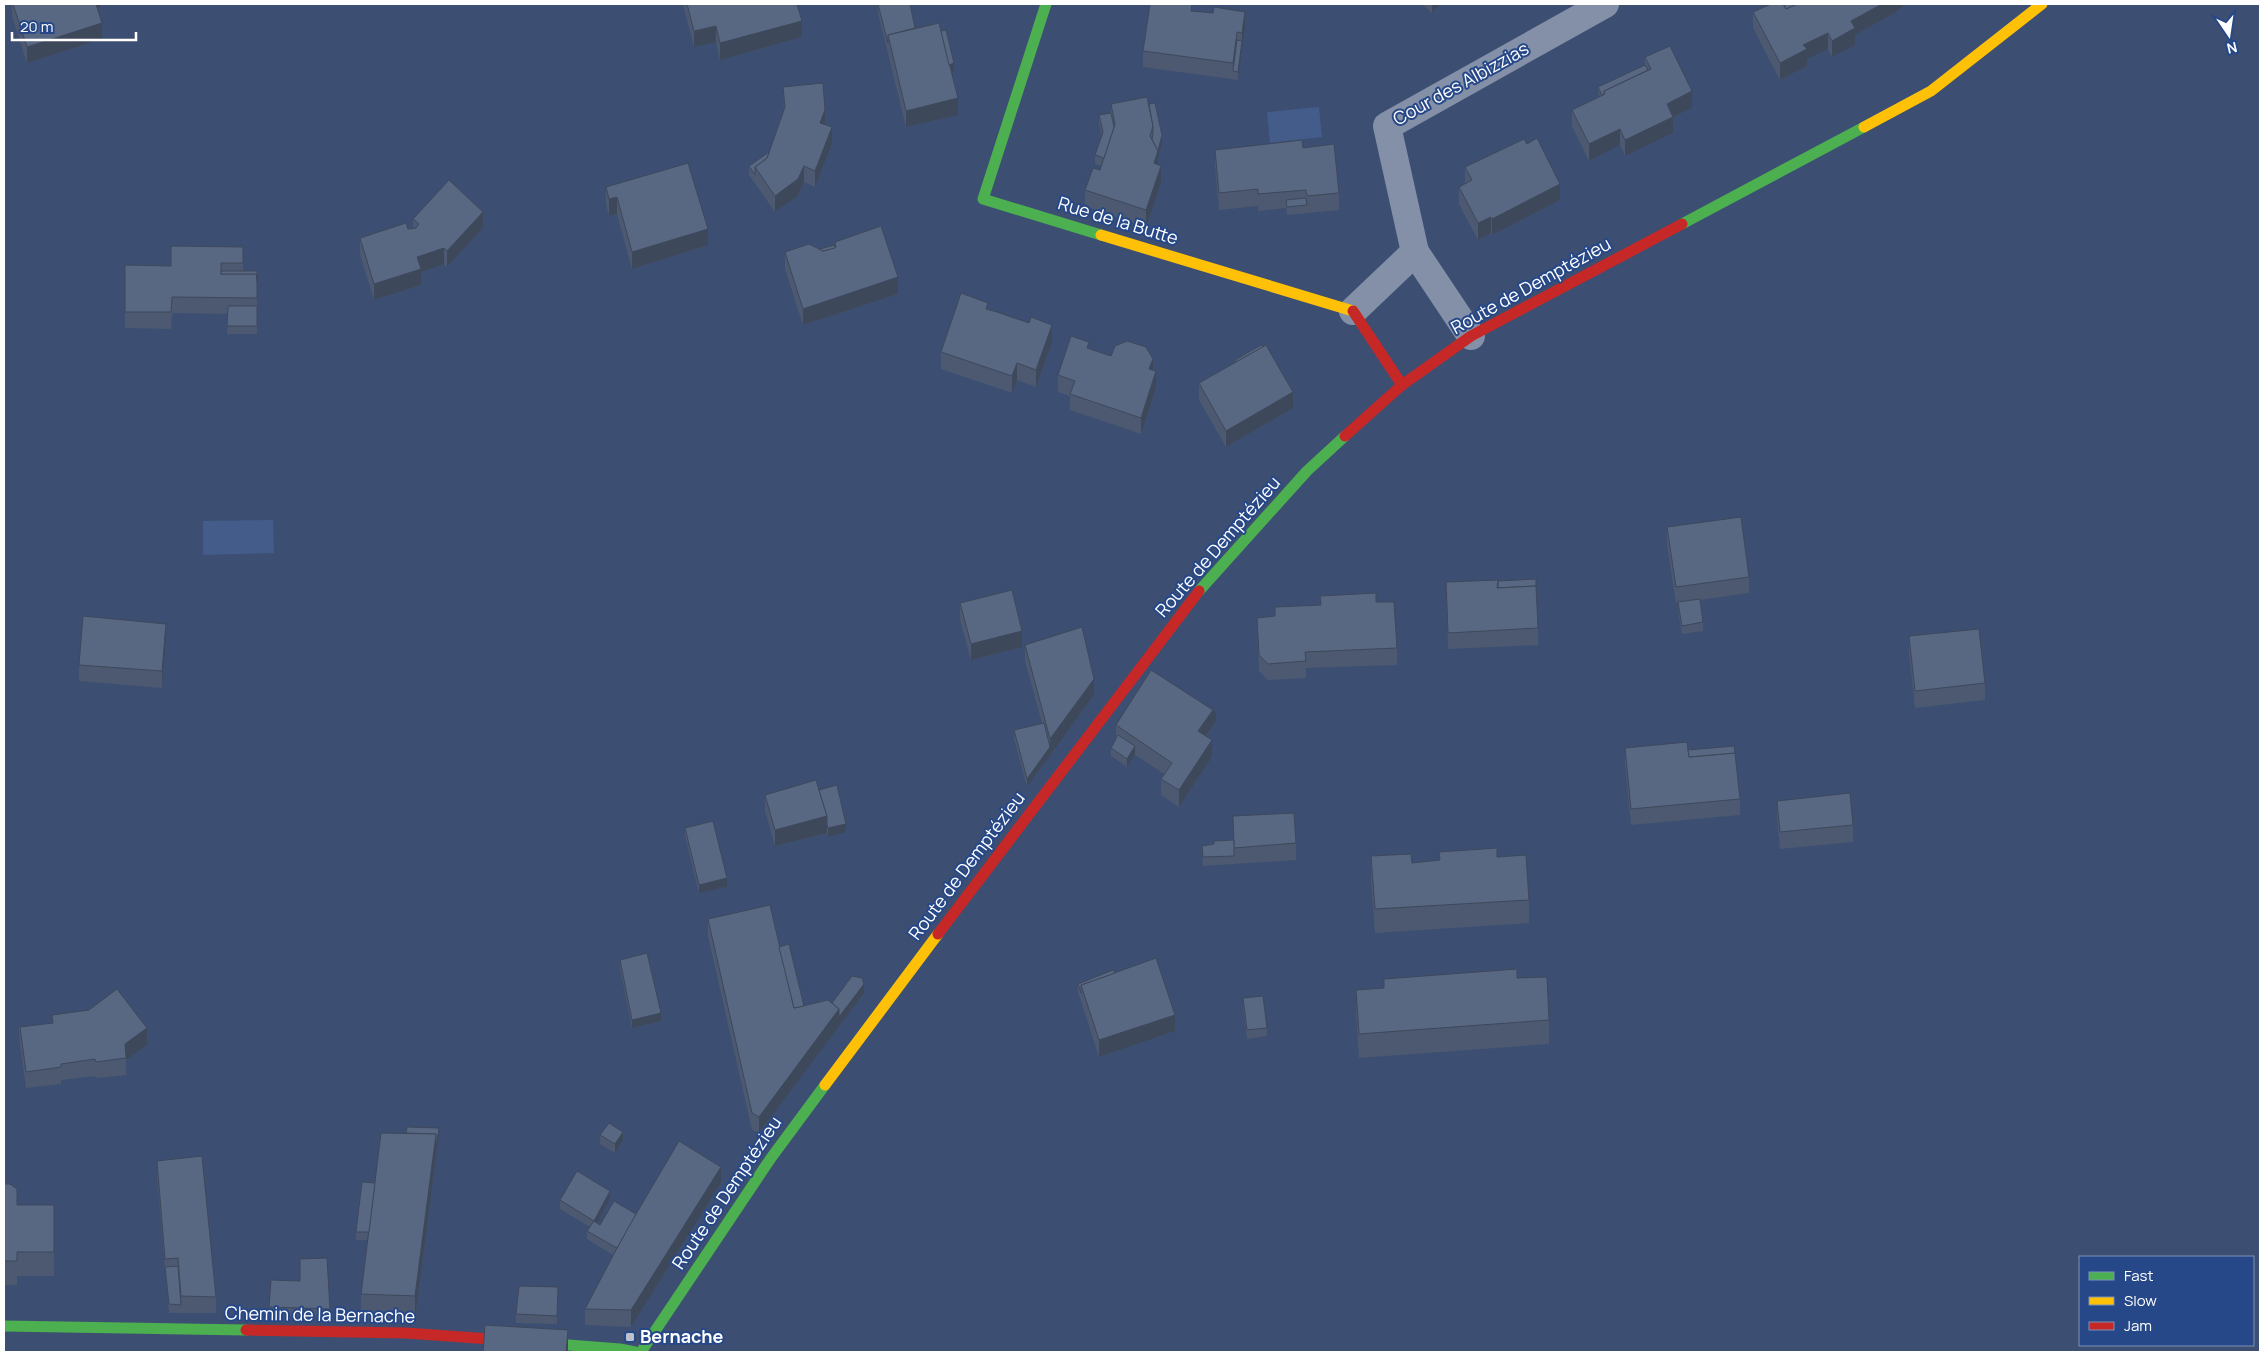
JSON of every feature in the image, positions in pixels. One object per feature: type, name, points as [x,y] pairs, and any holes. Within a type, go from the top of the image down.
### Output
[{"type":"street","name":"Rue de la Butte","points":[[1046,4],[983,199],[1353,311]]},
{"type":"street","name":"Cour des Albizzias","points":[[1471,336],[1415,252],[1387,126],[1605,4]]},
{"type":"street","name":"Route de Demptézieu","points":[[641,1352],[777,1150],[964,898],[1193,598],[1307,471],[1402,385],[1471,336],[1931,91],[2042,4]]},
{"type":"street","points":[[1402,385],[1353,311],[1415,252]]},
{"type":"street","name":"Chemin de la Bernache","points":[[4,1326],[406,1334],[620,1349],[635,1352]]},
{"type":"water","points":[[1319,107],[1322,137],[1270,143],[1267,112]]},
{"type":"water","points":[[273,520],[274,553],[203,555],[203,521]]},
{"type":"building","points":[[13,4],[96,4],[102,23],[27,47]]},
{"type":"building","points":[[687,4],[797,4],[802,21],[720,43],[716,26],[694,31]]},
{"type":"building","points":[[878,4],[910,4],[915,28],[888,35],[888,43]]},
{"type":"building","points":[[1150,4],[1192,4],[1191,11],[1213,13],[1214,7],[1245,12],[1242,33],[1237,32],[1233,63],[1143,51]]},
{"type":"building","points":[[1771,4],[1783,4],[1786,9],[1797,4],[1882,4],[1851,21],[1855,28],[1832,41],[1828,33],[1803,45],[1807,49],[1780,63],[1753,12]]},
{"type":"building","points":[[1797,4],[1786,9],[1784,5]]},
{"type":"building","points":[[939,23],[958,98],[906,111],[888,35]]},
{"type":"building","points":[[946,30],[954,63],[949,65],[941,31]]},
{"type":"building","points":[[1237,40],[1242,41],[1238,72],[1233,71]]},
{"type":"building","points":[[1670,46],[1692,91],[1667,104],[1673,117],[1625,140],[1620,129],[1589,144],[1572,110],[1605,94],[1604,91],[1651,69],[1645,57]]},
{"type":"building","points":[[1645,65],[1648,70],[1604,91],[1602,95],[1598,87]]},
{"type":"building","points":[[823,83],[825,110],[820,123],[832,127],[815,171],[804,166],[798,179],[775,196],[755,167],[767,158],[785,107],[783,87]]},
{"type":"building","points":[[1147,97],[1153,126],[1150,136],[1158,151],[1154,163],[1161,166],[1146,210],[1085,190],[1093,168],[1100,170],[1115,124],[1111,104]]},
{"type":"building","points":[[1155,103],[1162,135],[1158,151],[1152,139],[1153,126],[1149,104]]},
{"type":"building","points":[[1111,113],[1114,127],[1104,158],[1095,155],[1103,132],[1099,115]]},
{"type":"building","points":[[1537,138],[1560,184],[1492,219],[1491,217],[1478,223],[1459,187],[1472,180],[1465,167],[1524,139],[1527,144]]},
{"type":"building","points":[[1302,140],[1303,148],[1334,144],[1339,193],[1307,196],[1306,190],[1258,194],[1258,189],[1219,193],[1215,150]]},
{"type":"building","points":[[769,152],[767,158],[755,167],[755,175],[749,166]]},
{"type":"building","points":[[688,163],[708,229],[632,252],[617,197],[609,199],[606,187]]},
{"type":"building","points":[[449,180],[483,212],[447,251],[444,248],[417,257],[421,269],[374,284],[360,238],[406,223],[408,229],[416,228],[419,224],[413,219]]},
{"type":"building","points":[[1306,198],[1307,205],[1287,207],[1286,200]]},
{"type":"building","points":[[881,226],[898,277],[803,309],[785,252],[809,244],[823,251],[836,247],[835,242]]},
{"type":"building","points":[[835,245],[835,248],[823,251],[820,249]]},
{"type":"building","points":[[171,246],[243,247],[243,263],[221,263],[221,274],[257,274],[257,298],[172,297],[171,312],[125,312],[125,265],[171,266]]},
{"type":"building","points":[[221,271],[257,271],[257,274],[221,274]]},
{"type":"building","points":[[961,293],[988,303],[986,309],[1029,323],[1031,317],[1052,325],[1036,370],[1017,363],[1012,376],[941,352]]},
{"type":"building","points":[[228,306],[257,306],[257,326],[227,326]]},
{"type":"building","points":[[1071,336],[1089,342],[1087,348],[1111,356],[1115,346],[1127,341],[1146,347],[1153,359],[1149,369],[1156,371],[1141,418],[1070,394],[1075,381],[1058,375]]},
{"type":"building","points":[[1261,345],[1263,347],[1236,362],[1235,360]]},
{"type":"building","points":[[1266,345],[1293,392],[1226,431],[1199,383]]},
{"type":"building","points":[[1741,517],[1749,577],[1676,587],[1667,527]]},
{"type":"building","points":[[1536,579],[1536,586],[1498,588],[1498,581]]},
{"type":"building","points":[[1498,580],[1497,588],[1536,586],[1538,628],[1448,633],[1446,582]]},
{"type":"building","points":[[1012,590],[1022,631],[971,644],[960,603]]},
{"type":"building","points":[[1376,593],[1376,602],[1394,602],[1397,648],[1305,652],[1306,661],[1268,664],[1259,655],[1257,618],[1275,616],[1275,607],[1321,605],[1320,596]]},
{"type":"building","points":[[1700,599],[1703,622],[1682,626],[1678,602]]},
{"type":"building","points":[[83,616],[166,624],[162,671],[79,665]]},
{"type":"building","points":[[1082,627],[1094,679],[1050,739],[1025,645]]},
{"type":"building","points":[[1979,629],[1985,683],[1915,691],[1909,636]]},
{"type":"building","points":[[1151,670],[1213,710],[1198,731],[1212,740],[1179,790],[1161,779],[1172,763],[1116,725]]},
{"type":"building","points":[[1044,723],[1050,747],[1027,779],[1014,730]]},
{"type":"building","points":[[1118,735],[1135,746],[1127,759],[1111,748]]},
{"type":"building","points":[[1687,742],[1689,757],[1735,753],[1740,799],[1631,809],[1625,748]]},
{"type":"building","points":[[1734,746],[1735,753],[1689,757],[1688,750]]},
{"type":"building","points":[[816,780],[827,816],[775,830],[765,795]]},
{"type":"building","points":[[837,785],[846,824],[828,828],[827,816],[819,790]]},
{"type":"building","points":[[1850,793],[1853,825],[1780,832],[1777,801]]},
{"type":"building","points":[[1294,813],[1296,843],[1234,848],[1233,816]]},
{"type":"building","points":[[713,821],[727,878],[699,885],[685,828]]},
{"type":"building","points":[[1234,840],[1234,856],[1203,857],[1202,846],[1214,844],[1214,841]]},
{"type":"building","points":[[1497,848],[1497,857],[1526,855],[1529,900],[1375,909],[1371,856],[1411,854],[1412,863],[1440,860],[1439,852]]},
{"type":"building","points":[[770,905],[794,1008],[828,1000],[839,1009],[759,1117],[752,1113],[708,919]]},
{"type":"building","points":[[789,944],[804,1006],[794,1008],[779,947]]},
{"type":"building","points":[[647,953],[661,1013],[632,1020],[620,960]]},
{"type":"building","points":[[1156,958],[1175,1015],[1099,1040],[1081,985]]},
{"type":"building","points":[[1517,969],[1517,978],[1547,977],[1549,1020],[1359,1034],[1356,990],[1384,988],[1384,979]]},
{"type":"building","points":[[1113,970],[1115,973],[1081,985],[1081,993],[1078,984]]},
{"type":"building","points":[[852,976],[862,978],[864,984],[839,1017],[839,1009],[832,1003]]},
{"type":"building","points":[[117,989],[147,1028],[125,1044],[126,1058],[96,1062],[95,1059],[61,1064],[61,1067],[26,1072],[20,1027],[53,1023],[52,1015],[89,1010]]},
{"type":"building","points":[[1263,996],[1267,1028],[1247,1030],[1243,998]]},
{"type":"building","points":[[609,1123],[623,1132],[615,1144],[600,1135]]},
{"type":"building","points":[[407,1127],[439,1128],[436,1149],[436,1134],[406,1133]]},
{"type":"building","points":[[381,1133],[436,1134],[415,1296],[361,1294]]},
{"type":"building","points":[[679,1141],[721,1167],[631,1310],[585,1309],[626,1231]]},
{"type":"building","points":[[202,1156],[216,1297],[181,1296],[178,1258],[165,1259],[157,1161]]},
{"type":"building","points":[[577,1171],[610,1191],[594,1221],[560,1200]]},
{"type":"building","points":[[362,1182],[375,1183],[369,1232],[356,1232]]},
{"type":"building","points":[[4,1184],[10,1184],[17,1189],[17,1205],[54,1205],[54,1252],[17,1252],[17,1261],[4,1261]]},
{"type":"building","points":[[614,1201],[636,1214],[617,1248],[587,1231],[594,1221],[600,1225]]},
{"type":"building","points":[[327,1258],[330,1309],[269,1307],[271,1280],[300,1281],[300,1259]]},
{"type":"building","points":[[178,1266],[181,1305],[169,1304],[165,1267]]},
{"type":"building","points":[[519,1286],[558,1287],[557,1316],[516,1314]]},
{"type":"building","points":[[485,1325],[568,1330],[566,1352],[483,1352]]},
{"type":"traffic: fast","points":[[1046,4],[983,199],[1101,235]]},
{"type":"traffic: fast","points":[[1682,224],[1864,127]]},
{"type":"traffic: fast","points":[[1199,591],[1307,471],[1345,436]]},
{"type":"traffic: fast","points":[[641,1352],[771,1158],[825,1085]]},
{"type":"traffic: fast","points":[[4,1326],[246,1330]]},
{"type":"traffic: fast","points":[[504,1340],[620,1349],[635,1352]]},
{"type":"traffic: slow","points":[[1864,127],[1931,91],[2042,4]]},
{"type":"traffic: slow","points":[[1101,235],[1353,311]]},
{"type":"traffic: slow","points":[[825,1085],[938,934]]},
{"type":"traffic: jam","points":[[1345,436],[1402,385],[1471,336],[1682,224]]},
{"type":"traffic: jam","points":[[1353,311],[1402,385]]},
{"type":"traffic: jam","points":[[938,934],[1199,591]]},
{"type":"traffic: jam","points":[[246,1330],[406,1333],[504,1340]]},
{"type":"place","name":"Bernache","points":[[630,1337]]}]
